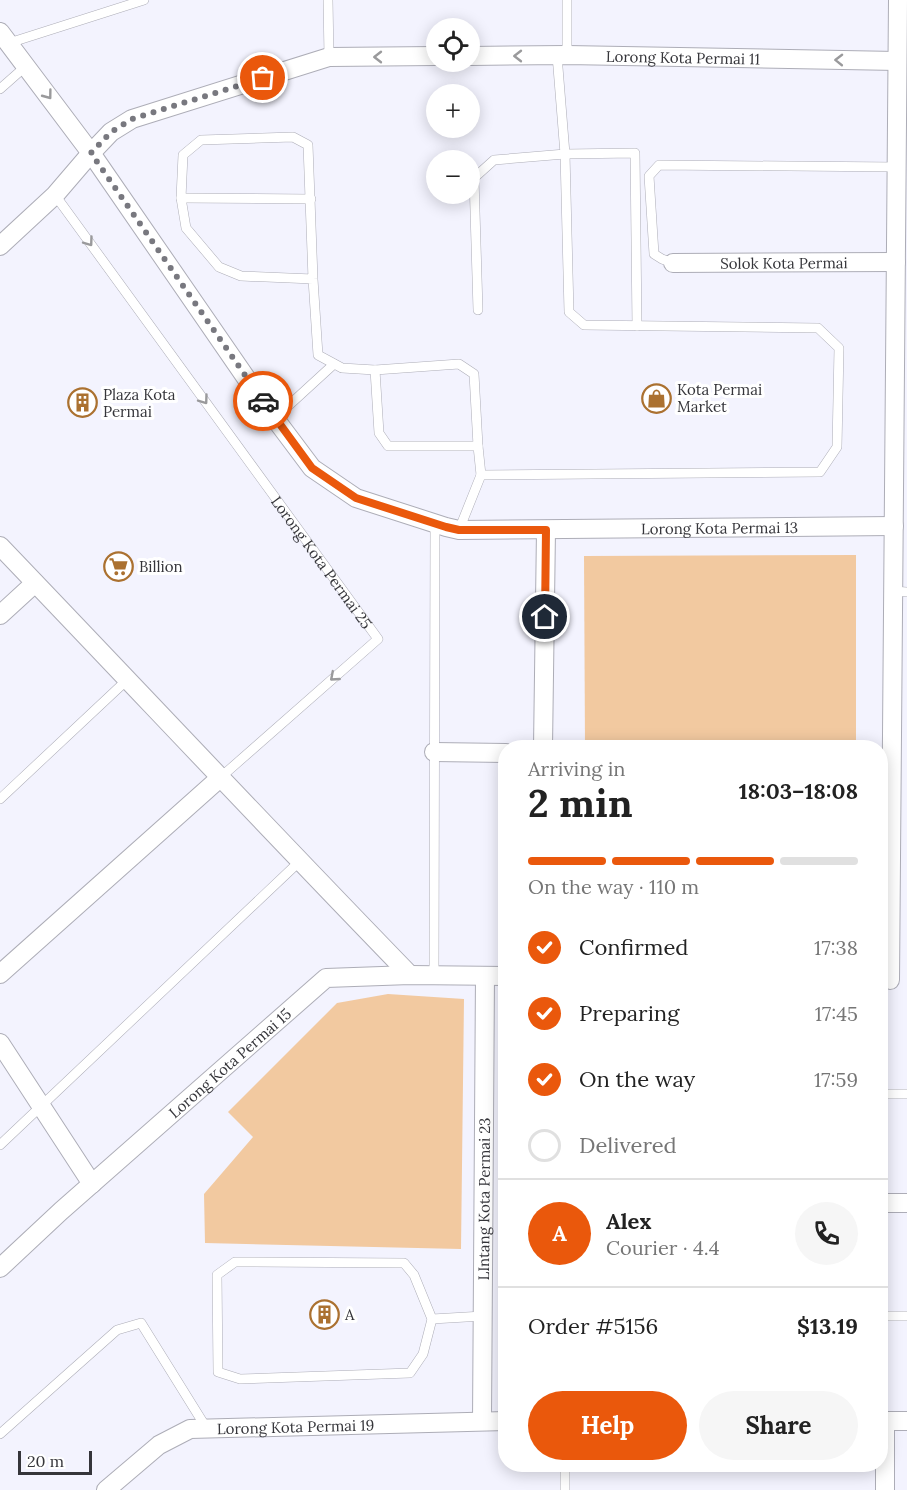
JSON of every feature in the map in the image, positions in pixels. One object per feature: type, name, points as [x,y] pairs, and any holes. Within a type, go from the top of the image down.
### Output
[{"type":"street","points":[[893,980],[900,592],[894,526],[896,262],[902,236],[897,167],[898,0]]},
{"type":"street","name":"Lorong Kota Permai 13","points":[[4,37],[91,153],[312,468],[356,498],[459,530],[894,526]]},
{"type":"street","name":"Lorong Kota Permai 11","points":[[480,56],[562,55],[897,61]]},
{"type":"street","points":[[0,246],[55,195],[111,132],[132,119],[329,57],[426,56]]},
{"type":"street","name":"Solok Kota Permai","points":[[674,262],[896,262]]},
{"type":"street","points":[[543,740],[546,530]]},
{"type":"street","points":[[0,546],[410,975]]},
{"type":"street","points":[[0,615],[35,583]]},
{"type":"street","points":[[434,752],[498,753]]},
{"type":"street","name":"Lorong Kota Permai 25","points":[[0,974],[221,777]]},
{"type":"street","name":"Lorong Kota Permai 15","points":[[0,1268],[61,1211],[326,978],[410,975],[498,976]]},
{"type":"street","name":"LIntang Kota Permai 23","points":[[482,1421],[485,976]]},
{"type":"street","points":[[0,1043],[92,1184]]},
{"type":"street","points":[[888,1203],[907,1203]]},
{"type":"street","name":"Lorong Kota Permai 19","points":[[106,1490],[159,1445],[190,1429],[498,1421]]},
{"type":"street","points":[[888,1421],[907,1421]]},
{"type":"street","points":[[884,1472],[885,1490]]},
{"type":"lane","points":[[4,37],[144,0]]},
{"type":"lane","points":[[328,0],[329,57]]},
{"type":"lane","points":[[481,475],[820,472],[837,447],[839,348],[818,328],[585,325],[569,312],[562,55],[567,0]]},
{"type":"lane","points":[[0,89],[26,66]]},
{"type":"lane","points":[[313,279],[241,276],[219,267],[186,228],[181,198],[183,155],[201,140],[293,136],[308,145],[318,356],[342,368],[375,370],[459,364],[474,374],[481,475],[459,530]]},
{"type":"lane","points":[[478,310],[474,178],[494,160],[565,154],[635,153],[637,326]]},
{"type":"lane","points":[[674,262],[654,254],[650,176],[659,165],[897,167]]},
{"type":"lane","name":"Lorong Kota Permai 25","points":[[55,195],[378,639],[221,777]]},
{"type":"lane","points":[[181,198],[311,199]]},
{"type":"lane","points":[[275,418],[334,364]]},
{"type":"lane","points":[[375,370],[379,433],[388,446],[478,446]]},
{"type":"lane","points":[[434,975],[435,524]]},
{"type":"lane","points":[[0,799],[128,679]]},
{"type":"lane","points":[[0,1145],[300,861]]},
{"type":"lane","points":[[888,1094],[907,1094]]},
{"type":"lane","points":[[235,1262],[404,1263],[414,1275],[432,1318],[423,1354],[410,1373],[240,1379],[218,1372],[216,1275],[235,1262]]},
{"type":"lane","points":[[432,1318],[483,1316]]},
{"type":"lane","points":[[888,1316],[907,1316]]},
{"type":"lane","points":[[0,1434],[117,1330],[141,1323],[207,1429]]},
{"type":"lane","points":[[565,1472],[566,1490]]},
{"type":"shaded area","points":[[856,555],[856,740],[585,740],[584,556]]},
{"type":"shaded area","points":[[388,994],[464,999],[461,1249],[205,1243],[204,1194],[253,1137],[228,1112],[337,1003]]},
{"type":"way so far","points":[[263,78],[132,119],[111,132],[91,153],[263,401]]},
{"type":"place","name":"Kota Permai Market","points":[[656,398]]},
{"type":"place","name":"Plaza Kota Permai","points":[[82,403]]},
{"type":"place","name":"Billion","points":[[118,566]]},
{"type":"place","name":"A","points":[[324,1314]]},
{"type":"route","points":[[263,401],[312,468],[356,498],[459,530],[546,530],[545,617]]}]
